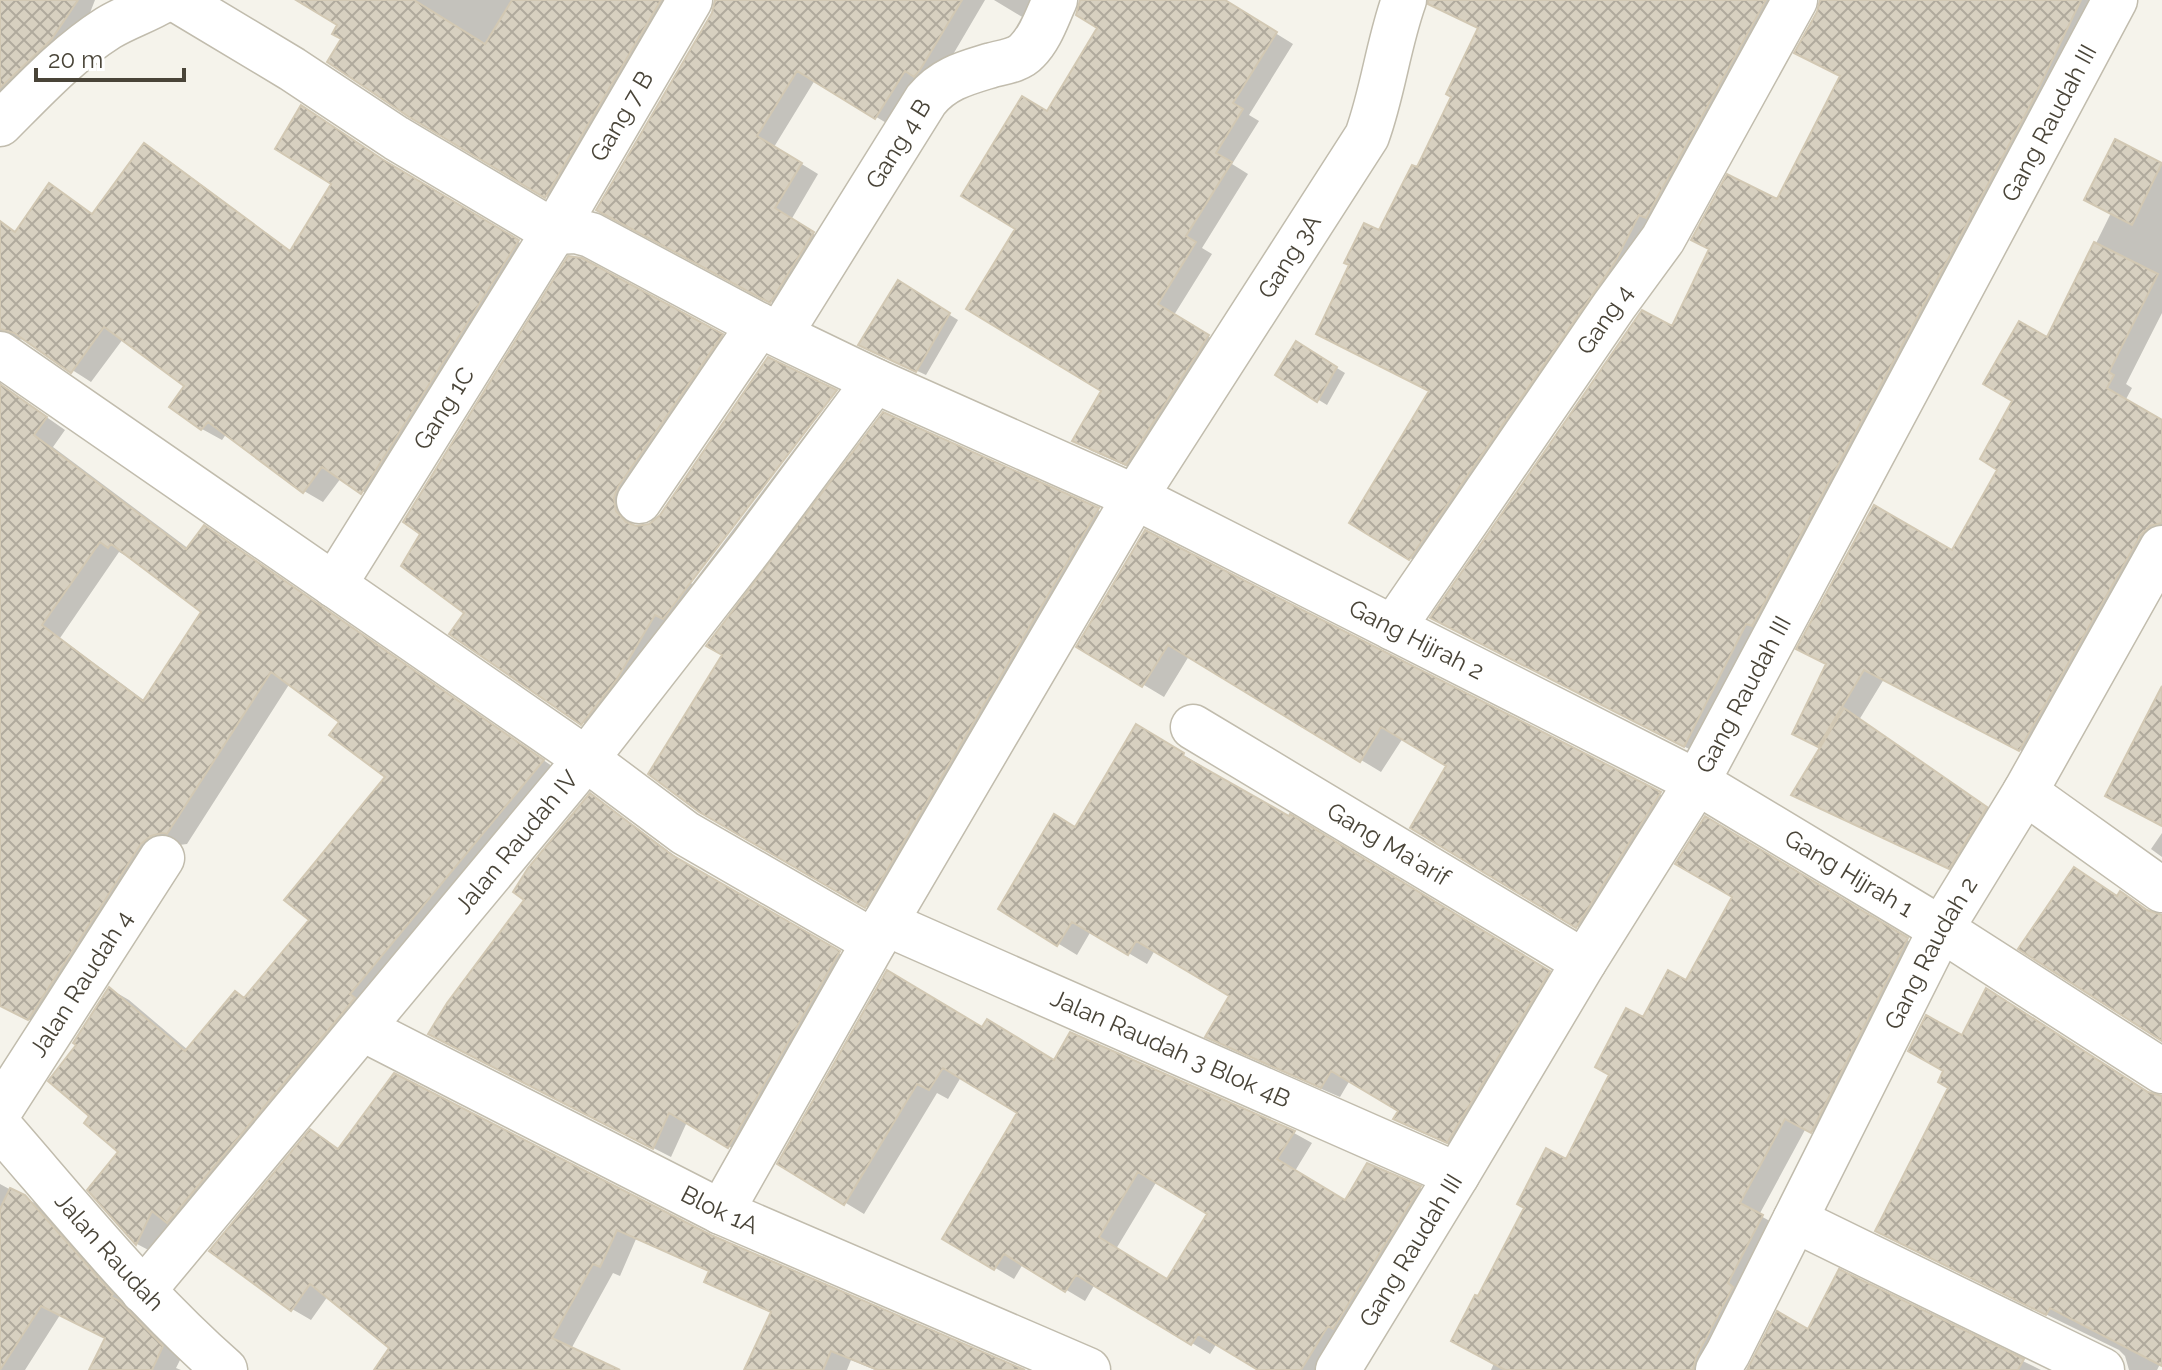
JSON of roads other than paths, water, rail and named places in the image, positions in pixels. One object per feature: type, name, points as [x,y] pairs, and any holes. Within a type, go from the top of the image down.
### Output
[{"type":"street","points":[[0,124],[68,58],[128,16],[148,10],[164,0]]},
{"type":"street","points":[[177,0],[292,69],[396,138],[554,232]]},
{"type":"street","name":"Gang 7 B","points":[[554,232],[690,0]]},
{"type":"street","name":"Gang 4 B","points":[[639,501],[769,330],[926,100],[936,88],[955,77],[1025,53],[1036,39],[1055,0]]},
{"type":"street","name":"Gang 3A","points":[[721,1212],[1135,497],[1367,136],[1404,0]]},
{"type":"street","name":"Gang 4","points":[[1393,628],[1663,239],[1795,0]]},
{"type":"street","name":"Gang Raudah III","points":[[1338,1370],[1584,962],[1697,782],[2115,0]]},
{"type":"street","name":"Gang Hijrah 2","points":[[554,232],[576,231],[591,235],[769,330],[1135,497],[1697,782]]},
{"type":"street","name":"Gang 1C","points":[[334,585],[554,232]]},
{"type":"street","name":"Jalan Raudah 3 Blok 4B","points":[[0,354],[586,759],[685,833],[880,933],[1457,1175]]},
{"type":"street","name":"Jalan Raudah IV","points":[[143,1291],[586,759],[752,546],[875,381]]},
{"type":"street","name":"Gang Raudah 2","points":[[1718,1370],[1941,929],[2025,792],[2162,548]]},
{"type":"street","name":"Gang Ma'arif","points":[[1193,727],[1584,962]]},
{"type":"street","name":"Gang Hijrah 1","points":[[1697,782],[1941,929],[2162,1071]]},
{"type":"street","points":[[2025,792],[2162,890]]},
{"type":"street","name":"Jalan Raudah 4","points":[[0,1110],[162,858]]},
{"type":"street","name":"Blok 1A","points":[[363,1029],[721,1212],[1088,1370]]},
{"type":"street","name":"Jalan Raudah","points":[[0,1127],[143,1291],[184,1334],[225,1370]]},
{"type":"street","points":[[1795,1220],[2102,1370]]}]
